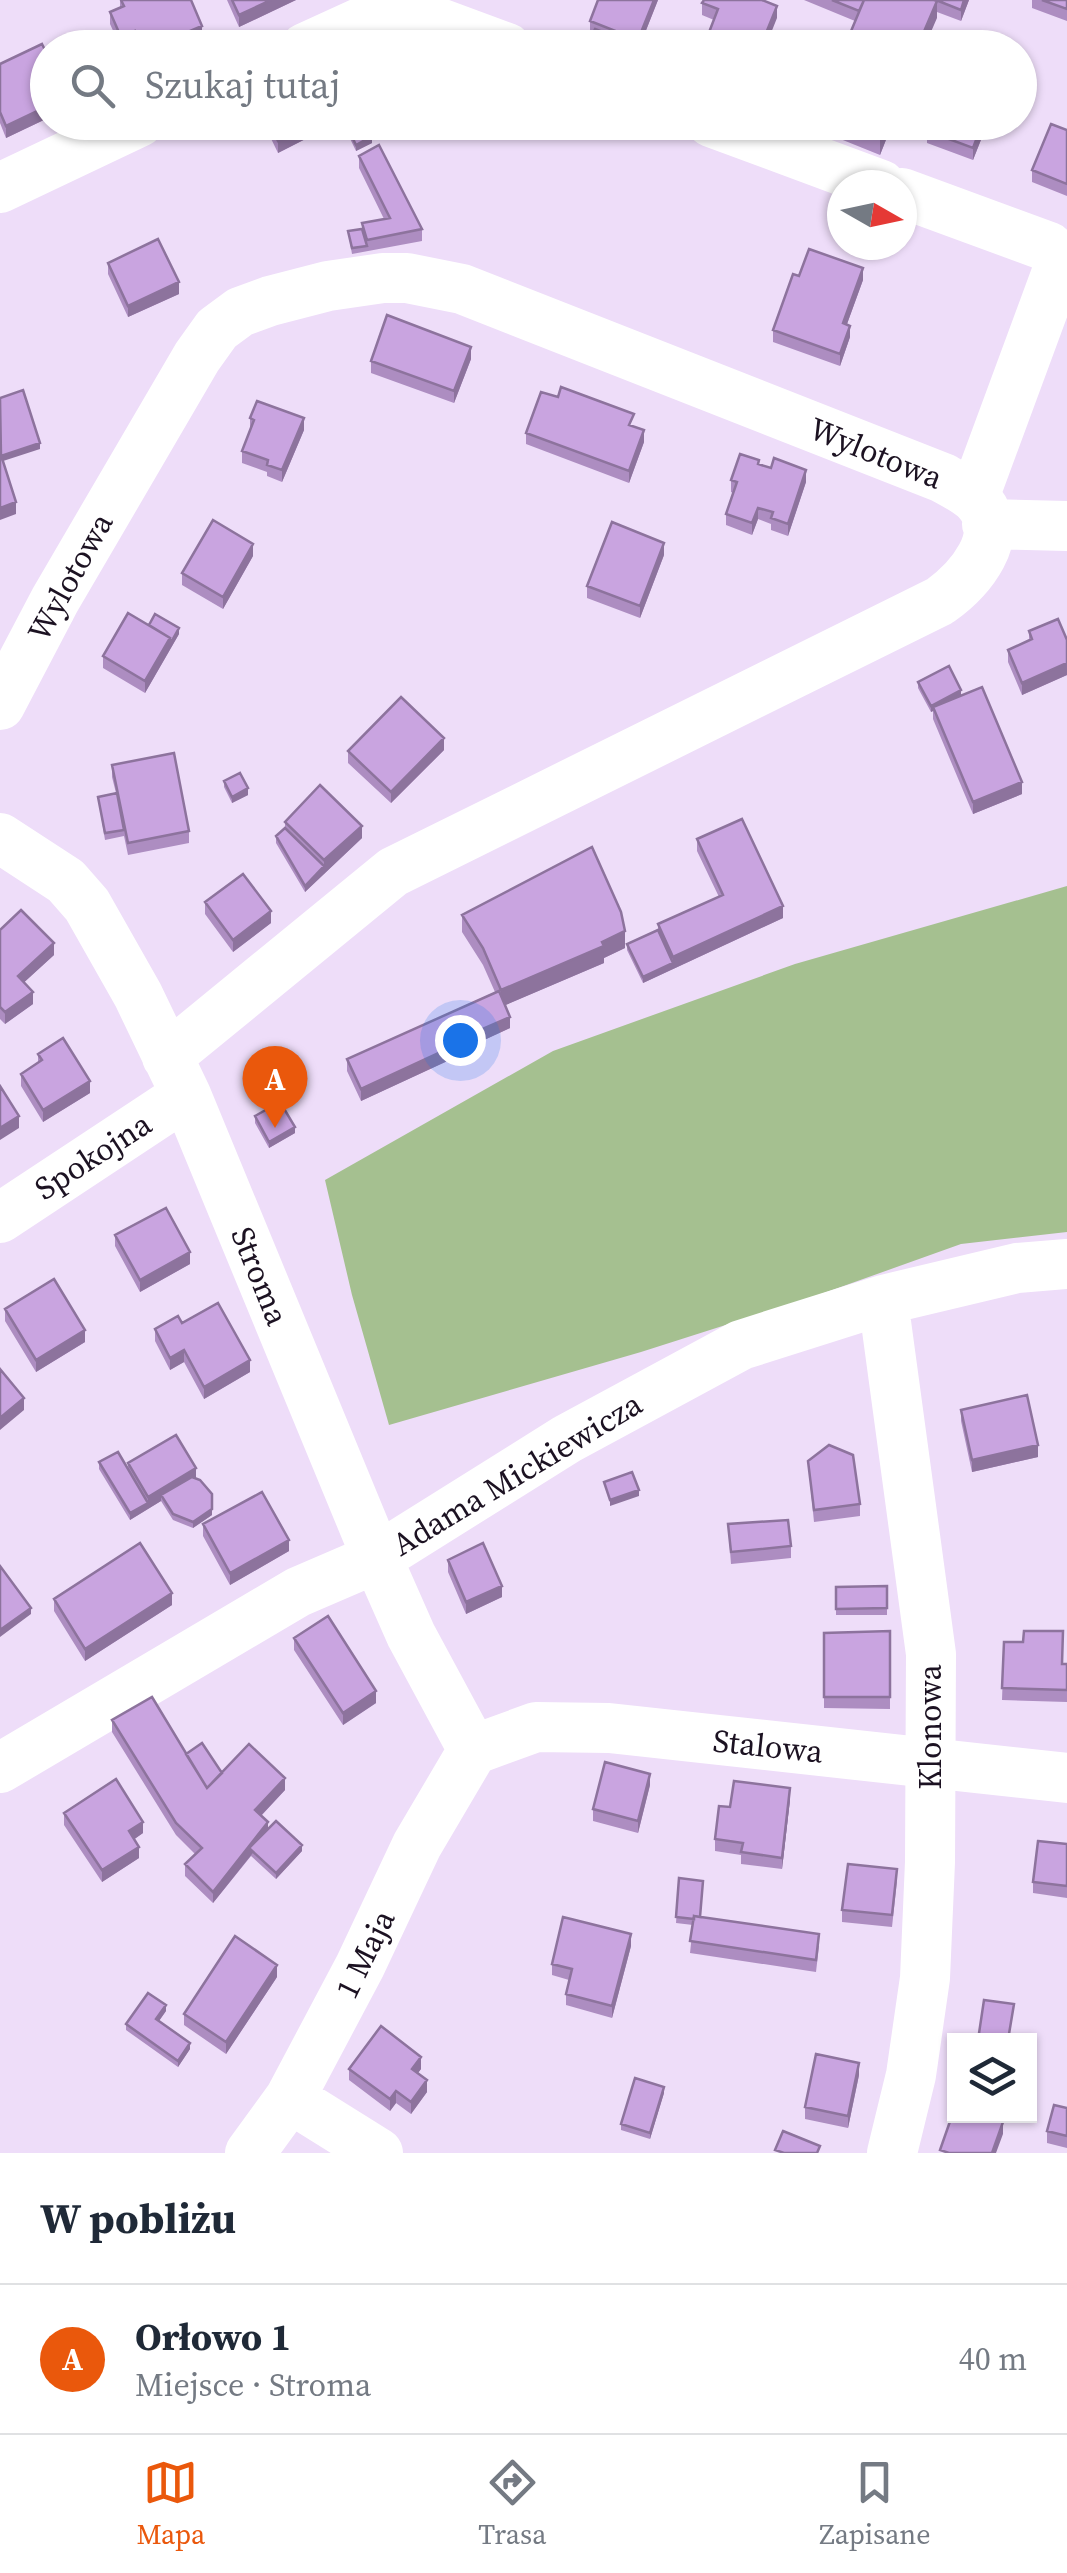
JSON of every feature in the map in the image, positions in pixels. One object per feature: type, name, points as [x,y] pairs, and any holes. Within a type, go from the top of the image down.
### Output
[{"type":"street","points":[[344,30],[403,3],[465,30]]},
{"type":"street","points":[[0,188],[101,140]]},
{"type":"street","points":[[760,140],[841,170]]},
{"type":"street","points":[[176,1076],[393,872],[940,601],[976,568],[986,546],[980,510],[1058,272],[1058,258],[1049,246],[917,198]]},
{"type":"street","name":"Wylotowa","points":[[0,705],[55,600],[196,357],[217,329],[240,312],[328,286],[407,278],[462,290],[943,478],[980,510]]},
{"type":"street","points":[[980,510],[1067,526]]},
{"type":"street","name":"Stroma","points":[[0,838],[66,881],[86,905],[138,996],[176,1076],[376,1558],[411,1635],[472,1750]]},
{"type":"street","name":"Spokojna","points":[[0,1218],[176,1076]]},
{"type":"street","name":"Adama Mickiewicza","points":[[0,1768],[298,1592],[376,1558],[567,1439],[741,1345],[883,1300],[1017,1268],[1067,1264]]},
{"type":"street","name":"Klonowa","points":[[883,1300],[930,1654],[925,1978],[912,2075],[892,2153]]},
{"type":"street","name":"Stalowa","points":[[472,1750],[536,1727],[610,1728],[1067,1778]]},
{"type":"street","name":"1 Maja","points":[[250,2153],[290,2098],[360,1966],[417,1845],[472,1750]]},
{"type":"street","points":[[290,2098],[378,2153]]},
{"type":"green space","points":[[1067,886],[1067,1232],[961,1244],[641,1352],[389,1425],[325,1180],[553,1051],[795,964]]},
{"type":"building","points":[[121,0],[191,0],[202,26],[193,30],[118,30],[110,12],[124,6]]},
{"type":"building","points":[[232,0],[271,0],[239,15]]},
{"type":"building","points":[[598,0],[654,0],[642,30],[613,30],[590,21]]},
{"type":"building","points":[[762,0],[777,6],[767,30],[710,30],[718,9],[702,3]]},
{"type":"building","points":[[832,0],[864,0],[859,11]]},
{"type":"building","points":[[864,0],[937,1],[925,30],[852,30]]},
{"type":"building","points":[[936,0],[964,0],[961,10]]},
{"type":"building","points":[[1042,0],[1067,0],[1067,9]]},
{"type":"building","points":[[30,50],[30,115],[6,126],[0,112],[0,64]]},
{"type":"building","points":[[1051,124],[1067,130],[1067,184],[1032,170]]},
{"type":"building","points":[[951,140],[976,140],[973,148]]},
{"type":"building","points":[[379,145],[422,229],[367,240],[362,223],[390,218],[359,156]]},
{"type":"building","points":[[362,229],[367,246],[352,248],[348,231]]},
{"type":"building","points":[[158,239],[179,282],[128,306],[108,263]]},
{"type":"building","points":[[809,249],[827,255],[827,260],[863,268],[843,323],[850,326],[840,354],[773,330],[793,274],[799,276]]},
{"type":"building","points":[[387,315],[471,347],[454,391],[371,361]]},
{"type":"building","points":[[561,387],[634,414],[629,425],[644,430],[629,471],[526,433],[541,392],[558,397]]},
{"type":"building","points":[[23,390],[40,443],[1,456],[0,398]]},
{"type":"building","points":[[257,401],[304,418],[282,470],[267,465],[268,460],[242,451]]},
{"type":"building","points":[[0,452],[16,502],[0,508]]},
{"type":"building","points":[[740,454],[771,468],[774,458],[806,470],[788,524],[771,518],[773,512],[758,508],[752,523],[726,514],[737,482],[731,480]]},
{"type":"building","points":[[213,520],[253,544],[223,597],[182,573]]},
{"type":"building","points":[[612,522],[664,543],[640,606],[587,586]]},
{"type":"building","points":[[128,613],[170,638],[145,681],[103,656]]},
{"type":"building","points":[[155,614],[179,628],[170,644],[170,638],[149,625]]},
{"type":"building","points":[[1058,619],[1067,640],[1067,663],[1022,683],[1008,650],[1032,639],[1029,631]]},
{"type":"building","points":[[949,666],[961,690],[931,706],[918,682]]},
{"type":"building","points":[[982,687],[1022,782],[973,802],[933,707]]},
{"type":"building","points":[[401,697],[444,738],[391,792],[348,751]]},
{"type":"building","points":[[174,753],[189,831],[128,843],[112,765]]},
{"type":"building","points":[[240,773],[248,788],[232,797],[224,781]]},
{"type":"building","points":[[320,785],[362,826],[324,860],[285,822]]},
{"type":"building","points":[[117,793],[124,830],[105,833],[98,797]]},
{"type":"building","points":[[742,819],[783,906],[673,957],[658,924],[723,895],[697,839]]},
{"type":"building","points":[[285,828],[324,866],[305,886],[276,836]]},
{"type":"building","points":[[592,847],[621,912],[625,931],[602,942],[604,946],[501,990],[483,948],[462,915]]},
{"type":"building","points":[[243,874],[271,911],[233,940],[205,902]]},
{"type":"building","points":[[21,910],[54,943],[18,976],[33,992],[5,1012],[0,1007],[0,930]]},
{"type":"building","points":[[658,930],[673,963],[643,977],[627,944]]},
{"type":"building","points":[[499,991],[510,1017],[361,1089],[347,1059]]},
{"type":"building","points":[[63,1038],[90,1081],[43,1110],[21,1074],[42,1060],[38,1054]]},
{"type":"building","points":[[0,1086],[19,1116],[0,1128]]},
{"type":"building","points":[[280,1102],[295,1127],[269,1142],[255,1116]]},
{"type":"building","points":[[166,1208],[190,1252],[140,1280],[115,1235]]},
{"type":"building","points":[[54,1279],[85,1330],[36,1360],[5,1309]]},
{"type":"building","points":[[218,1303],[250,1360],[204,1387],[184,1350],[170,1358],[155,1329],[178,1316],[182,1323]]},
{"type":"building","points":[[0,1369],[24,1398],[0,1418]]},
{"type":"building","points":[[1027,1395],[1038,1445],[972,1460],[961,1410]]},
{"type":"building","points":[[176,1435],[196,1468],[148,1497],[128,1463]]},
{"type":"building","points":[[829,1445],[853,1455],[860,1504],[814,1510],[808,1461]]},
{"type":"building","points":[[118,1452],[148,1503],[130,1513],[99,1462]]},
{"type":"building","points":[[632,1472],[639,1490],[610,1500],[604,1482]]},
{"type":"building","points":[[192,1477],[212,1494],[212,1509],[193,1522],[173,1514],[161,1495]]},
{"type":"building","points":[[262,1492],[289,1540],[230,1573],[203,1524]]},
{"type":"building","points":[[788,1520],[791,1546],[731,1552],[728,1524]]},
{"type":"building","points":[[140,1543],[172,1593],[85,1649],[54,1599]]},
{"type":"building","points":[[483,1543],[502,1586],[466,1602],[448,1560]]},
{"type":"building","points":[[0,1566],[31,1608],[0,1630]]},
{"type":"building","points":[[887,1586],[887,1608],[836,1609],[836,1587]]},
{"type":"building","points":[[328,1616],[376,1691],[343,1713],[294,1638]]},
{"type":"building","points":[[890,1631],[890,1697],[824,1697],[824,1633]]},
{"type":"building","points":[[1024,1631],[1063,1631],[1062,1664],[1067,1664],[1067,1690],[1002,1688],[1004,1642],[1023,1642]]},
{"type":"building","points":[[152,1697],[207,1788],[249,1744],[285,1778],[255,1810],[268,1822],[213,1892],[185,1864],[202,1848],[176,1823],[112,1720]]},
{"type":"building","points":[[202,1743],[222,1773],[207,1788],[186,1754]]},
{"type":"building","points":[[605,1762],[650,1774],[638,1821],[593,1809]]},
{"type":"building","points":[[116,1779],[143,1822],[129,1831],[139,1847],[102,1870],[64,1813]]},
{"type":"building","points":[[734,1781],[790,1788],[782,1858],[741,1852],[743,1843],[715,1839],[719,1806],[730,1807]]},
{"type":"building","points":[[276,1821],[302,1845],[276,1873],[249,1848]]},
{"type":"building","points":[[1038,1841],[1067,1844],[1067,1886],[1033,1882]]},
{"type":"building","points":[[848,1864],[897,1869],[892,1915],[842,1910]]},
{"type":"building","points":[[679,1878],[703,1881],[700,1917],[676,1917]]},
{"type":"building","points":[[694,1916],[819,1934],[816,1960],[690,1941]]},
{"type":"building","points":[[563,1917],[631,1934],[612,2006],[566,1994],[572,1969],[552,1964]]},
{"type":"building","points":[[235,1936],[277,1965],[226,2042],[184,2014]]},
{"type":"building","points":[[148,1993],[166,2005],[156,2019],[190,2043],[178,2061],[126,2024]]},
{"type":"building","points":[[984,2000],[1014,2004],[1009,2033],[979,2033]]},
{"type":"building","points":[[381,2026],[421,2057],[412,2069],[427,2080],[411,2102],[396,2091],[390,2099],[349,2069]]},
{"type":"building","points":[[816,2054],[859,2063],[848,2116],[805,2107]]},
{"type":"building","points":[[635,2078],[664,2087],[650,2133],[621,2124]]},
{"type":"building","points":[[1054,2105],[1067,2108],[1067,2136],[1047,2131]]},
{"type":"building","points":[[949,2123],[1003,2123],[992,2153],[940,2150]]},
{"type":"building","points":[[783,2131],[820,2146],[817,2153],[775,2150]]},
{"type":"place","name":"Orłowo 1","points":[[275,1128]]}]
